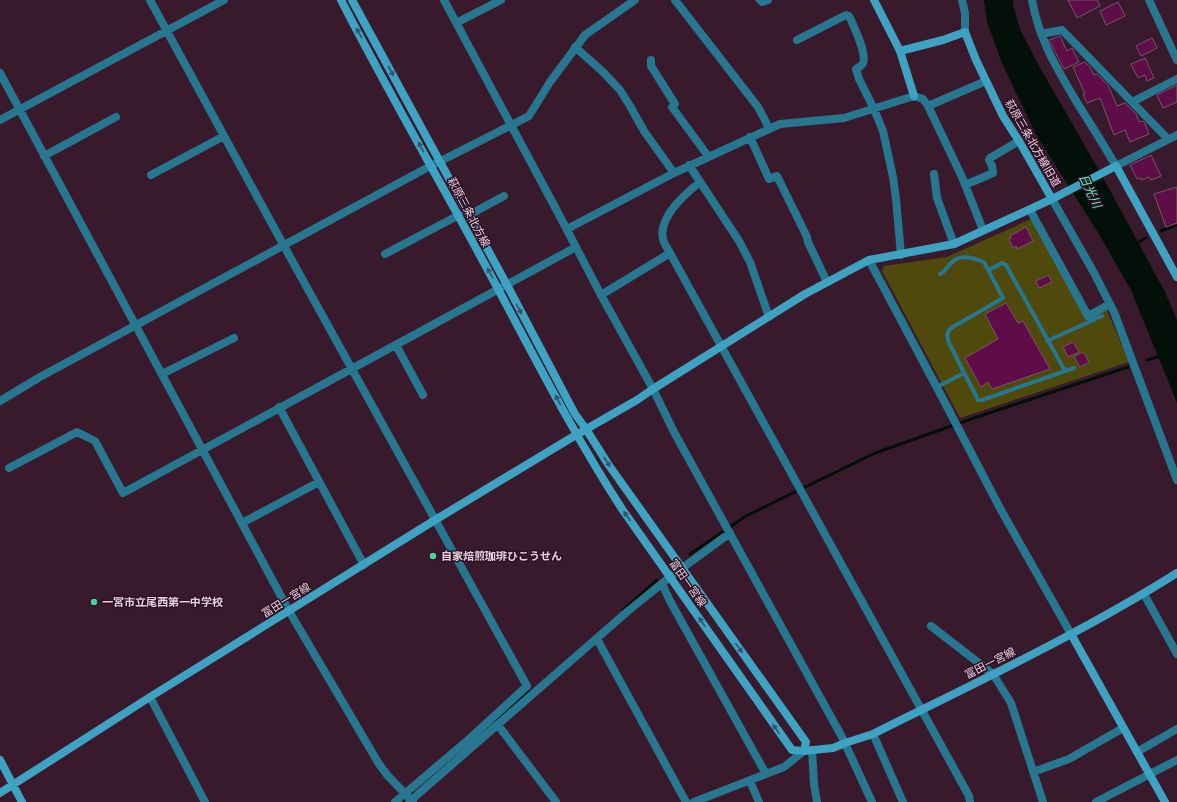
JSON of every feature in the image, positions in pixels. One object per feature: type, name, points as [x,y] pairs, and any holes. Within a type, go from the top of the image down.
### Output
[{"type":"main road","name":"萩原三条北方線","points":[[341,0],[432,165],[576,435]]},
{"type":"main road","name":"萩原三条北方線","points":[[352,0],[507,285],[575,414],[586,429]]},
{"type":"main road","points":[[874,0],[900,51],[914,96]]},
{"type":"main road","points":[[900,51],[943,40],[965,32]]},
{"type":"main road","name":"萩原三条北方線旧道","points":[[965,32],[1003,116],[1052,199],[1116,166]]},
{"type":"main road","points":[[1116,166],[1177,277]]},
{"type":"main road","name":"冨田一宮線","points":[[0,793],[150,697],[435,520],[637,400],[827,282],[869,260],[954,244],[1052,199]]},
{"type":"main road","name":"富田一宮線","points":[[586,429],[608,464],[806,742],[808,751]]},
{"type":"main road","name":"富田一宮線","points":[[576,435],[622,510],[792,750],[808,751],[833,748],[872,734],[1071,634],[1144,594],[1177,573]]},
{"type":"main road","points":[[1071,634],[1165,802]]},
{"type":"main road","points":[[0,760],[22,802]]},
{"type":"street","points":[[150,0],[527,686],[468,740],[409,799]]},
{"type":"street","points":[[0,120],[224,0]]},
{"type":"street","points":[[444,0],[567,229],[601,296],[653,389],[674,432],[845,743],[872,802]]},
{"type":"street","points":[[456,23],[501,0]]},
{"type":"street","points":[[0,401],[40,377],[432,165],[529,116],[550,82],[585,35],[636,0]]},
{"type":"street","points":[[675,0],[758,107],[770,128]]},
{"type":"street","points":[[760,0],[762,2],[768,0]]},
{"type":"street","points":[[962,0],[965,12],[965,32]]},
{"type":"street","points":[[1032,0],[1041,34],[1048,50],[1067,85],[1116,166],[1177,135]]},
{"type":"street","points":[[1149,0],[1177,60]]},
{"type":"street","points":[[797,40],[846,15],[849,16],[863,50],[864,62],[856,69],[859,79],[883,131],[893,176],[901,255]]},
{"type":"street","points":[[1041,34],[1062,30],[1168,139]]},
{"type":"street","points":[[575,47],[620,90],[644,131],[674,172]]},
{"type":"street","points":[[651,60],[651,66],[675,104],[672,107],[708,156]]},
{"type":"street","points":[[0,73],[289,611],[371,752],[388,776],[409,799]]},
{"type":"street","points":[[1132,102],[1177,79]]},
{"type":"street","points":[[928,106],[986,81]]},
{"type":"street","points":[[567,229],[674,172],[780,124],[844,118],[914,96],[923,99],[928,106],[965,185],[983,230]]},
{"type":"street","points":[[44,156],[116,117]]},
{"type":"street","points":[[151,175],[224,136]]},
{"type":"street","points":[[750,137],[769,179],[776,176],[807,237],[827,282]]},
{"type":"street","points":[[965,185],[993,173],[989,160],[990,158],[1019,141]]},
{"type":"street","points":[[689,165],[739,241],[750,262],[769,317]]},
{"type":"street","points":[[934,174],[937,198],[954,244]]},
{"type":"street","points":[[700,182],[674,205],[663,228],[663,238],[670,254],[969,796],[970,802]]},
{"type":"street","points":[[469,215],[504,196]]},
{"type":"street","points":[[1052,199],[1093,271],[1114,312],[1177,480]]},
{"type":"street","points":[[1030,210],[1088,316],[1110,304]]},
{"type":"street","points":[[385,254],[458,215]]},
{"type":"street","points":[[9,468],[77,432],[95,441],[123,493],[576,247]]},
{"type":"street","points":[[601,296],[670,254]]},
{"type":"street","points":[[869,260],[937,387],[1000,510],[1071,634]]},
{"type":"street","points":[[162,374],[234,338]]},
{"type":"street","points":[[396,345],[423,395]]},
{"type":"street","points":[[279,408],[364,565]]},
{"type":"street","points":[[242,523],[320,482]]},
{"type":"street","points":[[395,802],[409,799],[498,725],[628,611],[670,576],[682,569],[728,530]]},
{"type":"street","points":[[662,584],[766,774]]},
{"type":"street","points":[[1144,594],[1177,654]]},
{"type":"street","points":[[932,626],[993,674],[1011,703],[1043,802]]},
{"type":"street","points":[[597,639],[686,802]]},
{"type":"street","points":[[150,697],[205,802]]},
{"type":"street","points":[[498,725],[556,802]]},
{"type":"street","points":[[1034,772],[1069,759],[1123,728]]},
{"type":"street","points":[[1137,752],[1177,729]]},
{"type":"street","points":[[872,734],[903,802]]},
{"type":"street","points":[[694,802],[784,767],[808,751],[817,802]]},
{"type":"street","points":[[1096,802],[1177,760]]},
{"type":"street","points":[[750,781],[760,802]]},
{"type":"lane","points":[[940,274],[945,271],[955,259],[962,257],[973,258],[984,262],[1002,298],[951,328],[947,332],[949,343],[978,400],[982,400],[1074,368]]},
{"type":"lane","points":[[989,270],[1002,263],[1006,265],[1065,371]]},
{"type":"lane","points":[[1048,341],[1102,316]]},
{"type":"lane","points":[[937,387],[964,374]]},
{"type":"shaded area","points":[[1031,219],[1086,318],[1106,308],[1129,362],[960,418],[882,271],[884,266],[947,257]]},
{"type":"water","name":"日光川","points":[[984,0],[1013,0],[1020,29],[1039,66],[1100,172],[1165,292],[1177,320],[1177,403],[1131,290],[1097,231],[1038,138],[1019,99],[1002,63],[987,22]]},
{"type":"building","points":[[1068,0],[1097,0],[1100,6],[1077,18]]},
{"type":"building","points":[[1118,2],[1125,16],[1106,25],[1100,11]]},
{"type":"building","points":[[1060,36],[1067,51],[1072,48],[1079,62],[1064,69],[1049,40]]},
{"type":"building","points":[[1152,38],[1157,48],[1141,56],[1136,46]]},
{"type":"building","points":[[1145,58],[1154,78],[1147,81],[1145,75],[1138,78],[1131,64]]},
{"type":"building","points":[[1085,62],[1090,67],[1094,75],[1097,74],[1108,85],[1117,106],[1125,103],[1136,114],[1139,122],[1143,121],[1145,123],[1149,134],[1130,142],[1125,130],[1114,135],[1100,98],[1087,103],[1083,94],[1085,94],[1073,67]]},
{"type":"building","points":[[1177,85],[1177,102],[1163,108],[1157,95]]},
{"type":"building","points":[[1151,155],[1161,176],[1151,180],[1149,177],[1142,180],[1141,178],[1137,179],[1130,165]]},
{"type":"building","points":[[1177,187],[1177,223],[1166,227],[1154,194]]},
{"type":"building","points":[[1026,227],[1033,241],[1017,249],[1016,246],[1013,248],[1009,239],[1011,238],[1010,236]]},
{"type":"building","points":[[1048,275],[1052,282],[1039,288],[1036,281]]},
{"type":"building","points":[[1006,303],[1018,323],[1023,321],[1050,369],[992,389],[988,382],[981,387],[965,358],[998,339],[985,314]]},
{"type":"building","points":[[1073,342],[1079,352],[1068,357],[1063,347]]},
{"type":"building","points":[[1083,352],[1089,362],[1080,367],[1074,357]]},
{"type":"waterway","points":[[1161,231],[1177,225]]},
{"type":"waterway","points":[[1135,244],[1146,238]]},
{"type":"waterway","points":[[1147,360],[1161,356]]},
{"type":"waterway","points":[[690,554],[746,516],[875,453],[977,417],[1128,367]]},
{"type":"waterway","points":[[623,610],[657,580]]},
{"type":"waterway","points":[[498,720],[529,692]]},
{"type":"waterway","points":[[403,802],[415,792]]},
{"type":"place","name":"自家焙煎珈琲ひこうせん","points":[[433,556]]},
{"type":"place","name":"一宮市立尾西第一中学校","points":[[94,602]]}]
